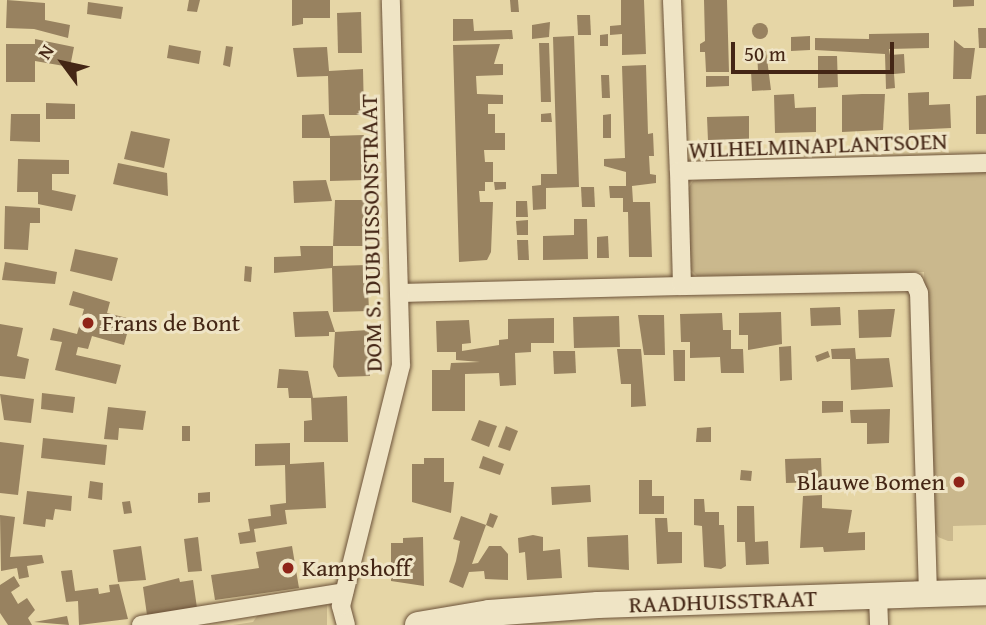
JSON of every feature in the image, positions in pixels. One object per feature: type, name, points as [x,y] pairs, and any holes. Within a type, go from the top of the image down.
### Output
[{"type":"street","name":"DOM S. DUBUISSONSTRAAT","points":[[346,625],[341,606],[344,592],[398,386],[399,293],[391,0]]},
{"type":"street","points":[[672,0],[678,172]]},
{"type":"street","name":"WILHELMINAPLANTSOEN","points":[[682,286],[678,172],[986,163]]},
{"type":"street","points":[[399,293],[902,278],[914,282],[919,293],[928,594]]},
{"type":"street","points":[[141,625],[344,592]]},
{"type":"street","name":"RAADHUISSTRAAT","points":[[418,625],[489,612],[598,605],[986,592]]},
{"type":"street","points":[[878,595],[879,625]]},
{"type":"shaded area","points":[[986,172],[986,525],[953,526],[953,541],[948,541],[938,537],[932,526],[924,272],[697,276],[689,268],[686,192],[693,181],[701,179]]},
{"type":"shaded area","points":[[327,602],[327,625],[233,625],[253,622],[259,613]]},
{"type":"building","points":[[7,0],[45,3],[45,20],[70,25],[68,38],[34,29],[6,28]]},
{"type":"building","points":[[189,0],[200,0],[197,12],[187,11]]},
{"type":"building","points":[[292,0],[330,0],[330,18],[303,18],[303,24],[292,26]]},
{"type":"building","points":[[510,0],[518,0],[519,12],[511,12]]},
{"type":"building","points":[[621,0],[644,0],[646,54],[622,55],[622,34],[610,35],[610,26],[621,25]]},
{"type":"building","points":[[704,0],[727,0],[729,72],[706,72],[705,52],[700,52],[700,44],[705,41]]},
{"type":"building","points":[[953,0],[974,0],[974,6],[953,7]]},
{"type":"building","points":[[88,2],[123,7],[121,19],[87,14]]},
{"type":"building","points":[[361,12],[362,53],[338,53],[337,13]]},
{"type":"building","points":[[577,15],[590,15],[591,35],[578,35]]},
{"type":"building","points":[[453,19],[473,19],[474,31],[512,30],[513,39],[453,41]]},
{"type":"building","points":[[550,22],[549,37],[532,39],[532,25]]},
{"type":"building","points":[[760,23],[768,31],[760,39],[752,31]]},
{"type":"building","points":[[978,28],[986,28],[986,48],[979,48]]},
{"type":"building","points":[[929,33],[929,48],[889,49],[890,55],[904,54],[905,73],[894,74],[895,88],[886,89],[885,54],[815,50],[815,38],[869,39],[869,34]]},
{"type":"building","points":[[608,34],[608,46],[600,46],[600,35]]},
{"type":"building","points":[[574,36],[579,187],[546,188],[546,209],[533,210],[532,186],[541,185],[541,174],[557,174],[553,37]]},
{"type":"building","points":[[810,36],[810,50],[791,51],[791,37]]},
{"type":"building","points":[[35,39],[74,47],[70,67],[35,61],[35,82],[6,82],[6,44],[35,44]]},
{"type":"building","points":[[954,40],[964,48],[975,48],[971,79],[953,79]]},
{"type":"building","points":[[539,43],[549,43],[551,102],[541,102]]},
{"type":"building","points":[[500,44],[494,64],[503,64],[503,75],[476,76],[477,94],[503,95],[503,104],[488,104],[488,114],[495,114],[495,133],[505,133],[505,150],[484,150],[485,162],[493,162],[493,182],[485,182],[485,191],[479,191],[480,202],[493,202],[491,252],[487,260],[459,262],[453,45]]},
{"type":"building","points":[[169,45],[201,51],[199,64],[167,58]]},
{"type":"building","points":[[226,46],[233,47],[230,67],[223,65]]},
{"type":"building","points":[[327,47],[329,71],[363,69],[364,115],[329,115],[328,76],[297,77],[293,48]]},
{"type":"building","points":[[757,51],[766,51],[771,90],[752,91],[751,71],[758,71]]},
{"type":"building","points":[[818,56],[837,56],[838,87],[818,88]]},
{"type":"building","points":[[646,65],[648,134],[653,133],[654,156],[649,156],[650,174],[656,175],[656,183],[632,186],[633,202],[650,202],[652,257],[629,257],[628,212],[623,212],[623,198],[610,198],[609,186],[626,186],[626,172],[604,166],[604,159],[625,158],[622,66]]},
{"type":"building","points":[[601,75],[609,75],[610,98],[602,98]]},
{"type":"building","points":[[706,76],[729,76],[729,86],[706,87]]},
{"type":"building","points":[[929,92],[929,105],[950,104],[951,128],[909,130],[908,93]]},
{"type":"building","points":[[794,94],[795,108],[816,107],[816,132],[775,133],[774,95]]},
{"type":"building","points":[[885,94],[883,130],[842,132],[842,95]]},
{"type":"building","points":[[986,95],[986,134],[976,134],[976,96]]},
{"type":"building","points":[[46,103],[75,104],[75,119],[46,119]]},
{"type":"building","points":[[551,113],[552,122],[541,122],[541,114]]},
{"type":"building","points":[[11,114],[40,114],[40,142],[10,141]]},
{"type":"building","points":[[324,114],[330,136],[364,135],[365,180],[330,181],[330,138],[302,138],[302,115]]},
{"type":"building","points":[[611,114],[611,138],[603,138],[603,115]]},
{"type":"building","points":[[749,116],[749,140],[729,145],[729,141],[708,141],[707,117]]},
{"type":"building","points":[[131,131],[170,139],[164,168],[124,159]]},
{"type":"building","points":[[18,159],[69,160],[69,174],[52,174],[52,190],[76,195],[72,211],[38,204],[38,192],[17,192]]},
{"type":"building","points":[[118,163],[167,173],[168,196],[113,184]]},
{"type":"building","points":[[326,180],[332,201],[294,203],[293,181]]},
{"type":"building","points":[[494,182],[506,182],[506,189],[495,190]]},
{"type":"building","points":[[581,187],[594,187],[595,207],[582,207]]},
{"type":"building","points":[[335,200],[366,200],[367,246],[333,246]]},
{"type":"building","points":[[516,201],[527,201],[528,217],[516,217]]},
{"type":"building","points":[[5,206],[40,208],[40,223],[30,223],[28,250],[4,249]]},
{"type":"building","points":[[574,219],[587,219],[588,259],[543,260],[543,236],[574,235]]},
{"type":"building","points":[[528,220],[528,235],[517,235],[516,221]]},
{"type":"building","points":[[608,236],[609,258],[597,258],[597,237]]},
{"type":"building","points":[[517,240],[528,240],[529,260],[518,260]]},
{"type":"building","points":[[300,246],[333,246],[333,266],[367,265],[369,311],[333,312],[332,268],[274,273],[274,257],[301,256]]},
{"type":"building","points":[[75,249],[118,258],[112,281],[70,271]]},
{"type":"building","points":[[5,262],[57,272],[55,284],[2,280]]},
{"type":"building","points":[[245,266],[252,267],[251,282],[244,281]]},
{"type":"building","points":[[73,291],[110,302],[107,313],[131,319],[124,345],[92,336],[88,349],[78,347],[76,355],[121,365],[116,384],[55,370],[62,342],[50,340],[53,328],[77,334],[84,309],[69,305]]},
{"type":"building","points":[[840,307],[841,325],[811,326],[810,308]]},
{"type":"building","points":[[895,309],[891,337],[859,338],[858,310]]},
{"type":"building","points":[[328,311],[335,332],[329,332],[329,336],[295,337],[293,312]]},
{"type":"building","points":[[781,312],[782,344],[748,350],[748,335],[739,335],[739,313]]},
{"type":"building","points":[[722,313],[723,330],[731,330],[731,349],[743,349],[744,373],[721,373],[720,357],[690,358],[690,342],[681,342],[680,314]]},
{"type":"building","points":[[638,315],[664,315],[665,355],[644,355]]},
{"type":"building","points":[[619,316],[620,347],[574,348],[573,317]]},
{"type":"building","points":[[554,318],[554,343],[531,343],[531,352],[515,353],[516,385],[500,386],[499,373],[465,374],[465,411],[432,411],[432,370],[450,370],[451,363],[480,362],[456,360],[456,352],[437,352],[436,321],[469,320],[471,343],[462,344],[462,351],[499,345],[499,340],[508,339],[508,319]]},
{"type":"building","points":[[0,324],[23,328],[17,356],[29,359],[25,379],[0,376]]},
{"type":"building","points":[[369,330],[370,376],[338,377],[333,367],[335,332]]},
{"type":"building","points":[[791,346],[792,380],[780,381],[779,347]]},
{"type":"building","points":[[855,348],[856,359],[889,358],[893,387],[851,390],[850,359],[832,359],[831,349]]},
{"type":"building","points":[[617,349],[641,349],[646,406],[631,407],[631,384],[621,384]]},
{"type":"building","points":[[673,350],[685,350],[685,381],[674,381]]},
{"type":"building","points":[[553,351],[575,351],[576,373],[554,374]]},
{"type":"building","points":[[828,351],[830,357],[817,362],[815,356]]},
{"type":"building","points":[[279,369],[308,371],[313,398],[289,398],[288,388],[277,388]]},
{"type":"building","points":[[42,393],[75,397],[73,413],[41,409]]},
{"type":"building","points":[[0,394],[34,399],[31,423],[4,420]]},
{"type":"building","points":[[347,396],[348,442],[304,442],[304,421],[312,420],[311,398]]},
{"type":"building","points":[[822,401],[843,401],[843,412],[822,413]]},
{"type":"building","points":[[108,407],[146,411],[143,430],[119,428],[118,440],[104,439]]},
{"type":"building","points":[[890,409],[889,443],[867,444],[867,423],[851,423],[850,410]]},
{"type":"building","points":[[479,420],[497,426],[489,447],[471,440]]},
{"type":"building","points":[[182,426],[190,426],[190,441],[182,441]]},
{"type":"building","points":[[506,426],[518,431],[510,451],[498,447]]},
{"type":"building","points":[[711,427],[711,442],[696,442],[697,428]]},
{"type":"building","points":[[43,438],[107,445],[105,465],[41,458]]},
{"type":"building","points":[[0,442],[24,445],[18,495],[0,493]]},
{"type":"building","points":[[290,443],[290,464],[324,462],[326,508],[285,510],[287,524],[254,529],[256,542],[240,544],[238,533],[250,531],[248,519],[271,516],[270,505],[286,503],[285,465],[255,466],[255,444]]},
{"type":"building","points":[[483,456],[504,464],[500,475],[479,468]]},
{"type":"building","points":[[424,458],[444,458],[444,482],[454,482],[451,513],[412,502],[412,464],[424,464]]},
{"type":"building","points":[[821,458],[822,482],[786,483],[785,459]]},
{"type":"building","points":[[741,470],[752,471],[751,481],[740,480]]},
{"type":"building","points":[[639,480],[652,480],[652,496],[664,496],[664,514],[639,514]]},
{"type":"building","points":[[90,481],[103,483],[102,500],[88,498]]},
{"type":"building","points":[[590,485],[591,502],[552,505],[551,487]]},
{"type":"building","points":[[27,491],[72,496],[71,511],[55,509],[53,520],[46,519],[45,527],[23,524]]},
{"type":"building","points":[[210,492],[210,502],[198,503],[198,493]]},
{"type":"building","points":[[822,495],[822,508],[852,510],[848,533],[865,532],[865,550],[824,552],[823,547],[800,548],[803,496]]},
{"type":"building","points":[[694,499],[704,499],[705,512],[719,512],[719,525],[724,525],[726,566],[721,569],[704,567],[702,526],[694,525]]},
{"type":"building","points":[[130,501],[132,513],[124,514],[122,502]]},
{"type":"building","points":[[737,506],[754,506],[755,542],[768,541],[769,564],[746,565],[745,542],[737,542]]},
{"type":"building","points":[[490,513],[498,516],[493,528],[486,525]]},
{"type":"building","points":[[0,515],[15,517],[10,557],[42,555],[44,563],[27,566],[29,577],[19,579],[17,568],[1,571]]},
{"type":"building","points":[[461,516],[486,525],[472,564],[478,563],[489,546],[501,546],[508,554],[508,580],[485,579],[484,571],[469,572],[463,588],[449,582],[460,541],[453,539]]},
{"type":"building","points":[[655,518],[667,518],[668,532],[682,532],[682,563],[657,564]]},
{"type":"building","points":[[533,535],[543,537],[543,551],[560,549],[562,578],[527,580],[525,552],[519,553],[518,538]]},
{"type":"building","points":[[628,535],[629,570],[588,567],[587,537]]},
{"type":"building","points":[[198,537],[202,571],[188,572],[184,539]]},
{"type":"building","points":[[423,537],[424,586],[391,581],[391,543],[403,543],[403,538]]},
{"type":"building","points":[[141,546],[146,580],[118,582],[113,550]]},
{"type":"building","points":[[292,546],[299,588],[215,600],[211,575],[259,568],[256,552]]},
{"type":"building","points":[[72,570],[75,591],[98,588],[99,594],[110,592],[109,585],[119,584],[128,619],[79,625],[78,601],[66,602],[61,571]]},
{"type":"building","points":[[14,576],[20,586],[11,592],[18,604],[27,598],[35,610],[28,618],[32,625],[8,625],[0,613],[0,585]]},
{"type":"building","points":[[179,578],[180,582],[193,580],[197,608],[147,615],[143,587]]},
{"type":"building","points":[[67,616],[69,625],[34,622]]},
{"type":"place","name":"Frans de Bont","points":[[88,323]]},
{"type":"place","name":"Blauwe Bomen","points":[[959,482]]},
{"type":"place","name":"Kampshoff","points":[[288,568]]}]
